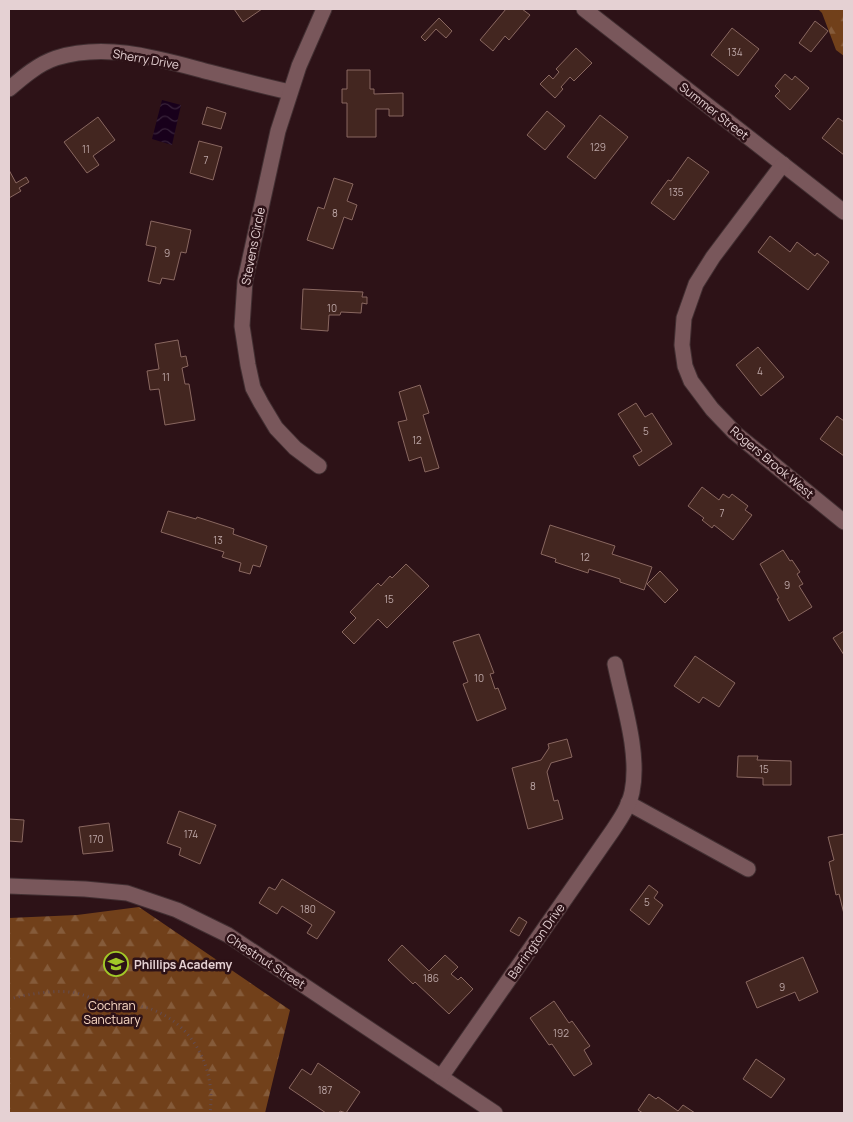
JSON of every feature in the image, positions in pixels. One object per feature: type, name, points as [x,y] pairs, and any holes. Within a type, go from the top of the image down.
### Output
[{"type":"street","name":"Stevens Circle","points":[[319,466],[295,448],[276,428],[253,388],[242,326],[245,282],[257,220],[278,131],[299,66],[324,9]]},
{"type":"street","name":"Summer Street","points":[[584,9],[844,212]]},
{"type":"street","name":"Sherry Drive","points":[[9,89],[39,66],[57,58],[98,52],[122,52],[152,57],[290,92]]},
{"type":"street","name":"Rogers Brook West","points":[[783,164],[713,257],[696,284],[684,318],[682,345],[685,366],[692,381],[712,409],[736,433],[844,522]]},
{"type":"street","name":"Barrington Drive","points":[[441,1077],[613,830],[628,803],[633,784],[634,760],[614,664]]},
{"type":"street","points":[[628,803],[748,869]]},
{"type":"street","name":"Chestnut Street","points":[[9,886],[85,889],[127,893],[177,910],[228,935],[495,1113]]},
{"type":"path","points":[[9,999],[50,992],[76,993],[102,1001],[150,1009],[171,1020],[186,1034],[202,1054],[210,1080],[210,1113]]},
{"type":"green space","points":[[818,9],[844,9],[844,56],[836,50],[822,13]]},
{"type":"green space","name":"Cochran Sanctuary","points":[[139,907],[290,1010],[265,1113],[9,1113],[9,918],[77,915]]},
{"type":"water","points":[[162,100],[181,105],[172,145],[152,139]]},
{"type":"building","points":[[234,9],[262,9],[243,22]]},
{"type":"building","points":[[506,9],[522,9],[530,15],[509,40],[505,36],[493,51],[480,40]]},
{"type":"building","points":[[439,18],[452,31],[446,38],[436,29],[425,41],[421,37]]},
{"type":"building","points":[[815,21],[828,31],[811,52],[799,43]]},
{"type":"building","points":[[732,28],[759,49],[738,76],[711,55]]},
{"type":"building","points":[[576,48],[592,63],[574,81],[570,77],[561,87],[563,89],[555,98],[540,84],[549,75],[553,79],[559,72],[556,69]]},
{"type":"building","points":[[347,70],[370,70],[370,89],[374,89],[374,94],[403,93],[403,116],[389,116],[389,109],[376,109],[376,137],[347,137],[347,103],[342,103],[342,89],[347,89]]},
{"type":"building","points":[[785,74],[792,80],[795,76],[809,88],[790,110],[775,96],[780,91],[775,86]]},
{"type":"building","points":[[207,107],[226,113],[221,129],[202,124]]},
{"type":"building","points":[[547,111],[565,126],[545,150],[527,135]]},
{"type":"building","points":[[600,115],[628,137],[595,179],[567,157]]},
{"type":"building","points":[[98,117],[115,140],[93,156],[99,165],[87,173],[64,142]]},
{"type":"building","points":[[838,118],[844,122],[844,155],[822,138]]},
{"type":"building","points":[[199,141],[222,147],[213,180],[190,173]]},
{"type":"building","points":[[688,157],[709,172],[674,220],[651,203],[668,180],[671,181]]},
{"type":"building","points":[[9,170],[16,183],[26,177],[29,182],[19,188],[21,191],[9,198]]},
{"type":"building","points":[[334,178],[353,184],[347,201],[357,205],[352,220],[344,217],[333,249],[307,240],[318,207],[324,209]]},
{"type":"building","points":[[151,221],[191,230],[186,253],[181,252],[174,280],[162,278],[160,284],[148,281],[156,247],[146,245]]},
{"type":"building","points":[[770,236],[790,252],[797,242],[815,256],[817,253],[829,262],[808,290],[758,252]]},
{"type":"building","points":[[303,289],[363,292],[362,297],[367,297],[367,304],[362,303],[361,313],[341,312],[340,315],[329,315],[328,331],[301,329]]},
{"type":"building","points":[[178,340],[181,357],[186,356],[188,366],[182,368],[185,384],[189,384],[195,420],[165,425],[159,389],[150,390],[147,371],[159,369],[155,344]]},
{"type":"building","points":[[758,347],[784,377],[761,396],[736,365]]},
{"type":"building","points":[[420,385],[429,413],[423,415],[439,468],[425,472],[421,457],[409,461],[398,422],[407,420],[399,392]]},
{"type":"building","points":[[636,403],[645,417],[652,413],[672,444],[639,466],[633,456],[642,451],[618,414]]},
{"type":"building","points":[[837,416],[844,421],[844,456],[820,439]]},
{"type":"building","points":[[702,487],[719,500],[723,494],[729,498],[732,494],[748,506],[745,510],[752,515],[733,540],[714,525],[712,528],[702,520],[704,518],[688,506]]},
{"type":"building","points":[[168,511],[196,519],[197,517],[234,529],[233,534],[267,546],[260,567],[253,565],[250,574],[239,571],[241,563],[222,557],[224,552],[161,532]]},
{"type":"building","points":[[550,525],[615,546],[612,554],[652,567],[644,590],[620,582],[620,579],[589,569],[588,573],[555,562],[556,559],[541,554]]},
{"type":"building","points":[[783,550],[800,572],[797,574],[803,584],[799,586],[812,607],[789,621],[777,599],[779,598],[760,564]]},
{"type":"building","points":[[406,564],[429,586],[387,628],[378,619],[354,644],[342,632],[356,618],[350,612],[378,583],[381,586],[390,576],[392,578]]},
{"type":"building","points":[[660,571],[678,590],[665,603],[647,584]]},
{"type":"building","points":[[844,631],[844,655],[833,638]]},
{"type":"building","points":[[479,634],[494,673],[490,674],[495,689],[498,688],[506,709],[477,721],[463,684],[468,682],[453,642]]},
{"type":"building","points":[[695,656],[735,683],[719,707],[703,697],[699,703],[674,686]]},
{"type":"building","points":[[567,739],[572,757],[551,763],[547,772],[554,801],[558,800],[563,819],[528,829],[512,768],[541,760],[549,748],[548,744]]},
{"type":"building","points":[[738,756],[758,756],[757,760],[791,761],[791,785],[763,785],[763,778],[737,777]]},
{"type":"building","points":[[179,811],[216,825],[200,864],[179,855],[181,848],[167,843]]},
{"type":"building","points":[[9,819],[24,820],[22,842],[9,841]]},
{"type":"building","points":[[109,823],[113,851],[83,854],[79,827]]},
{"type":"building","points":[[844,834],[844,914],[839,894],[836,895],[829,862],[834,860],[828,837]]},
{"type":"building","points":[[282,879],[335,912],[317,939],[307,933],[312,925],[282,906],[277,914],[259,903],[269,887],[275,890]]},
{"type":"building","points":[[649,885],[658,892],[654,898],[663,905],[649,925],[630,910]]},
{"type":"building","points":[[519,917],[527,922],[519,936],[510,931]]},
{"type":"building","points":[[402,945],[429,971],[445,955],[458,967],[451,974],[458,980],[461,977],[473,989],[449,1014],[388,960]]},
{"type":"building","points":[[803,957],[818,992],[799,1001],[795,992],[757,1008],[746,982]]},
{"type":"building","points":[[554,1001],[569,1023],[572,1021],[590,1046],[584,1050],[592,1064],[574,1076],[552,1044],[549,1045],[530,1018]]},
{"type":"building","points":[[756,1059],[785,1079],[771,1098],[743,1079]]},
{"type":"building","points":[[318,1063],[360,1092],[346,1113],[340,1111],[339,1113],[326,1113],[289,1088],[302,1069],[311,1075]]},
{"type":"building","points":[[649,1094],[656,1099],[658,1097],[678,1111],[683,1105],[695,1113],[643,1113],[638,1110]]},
{"type":"place","name":"Phillips Academy","points":[[116,964]]}]
